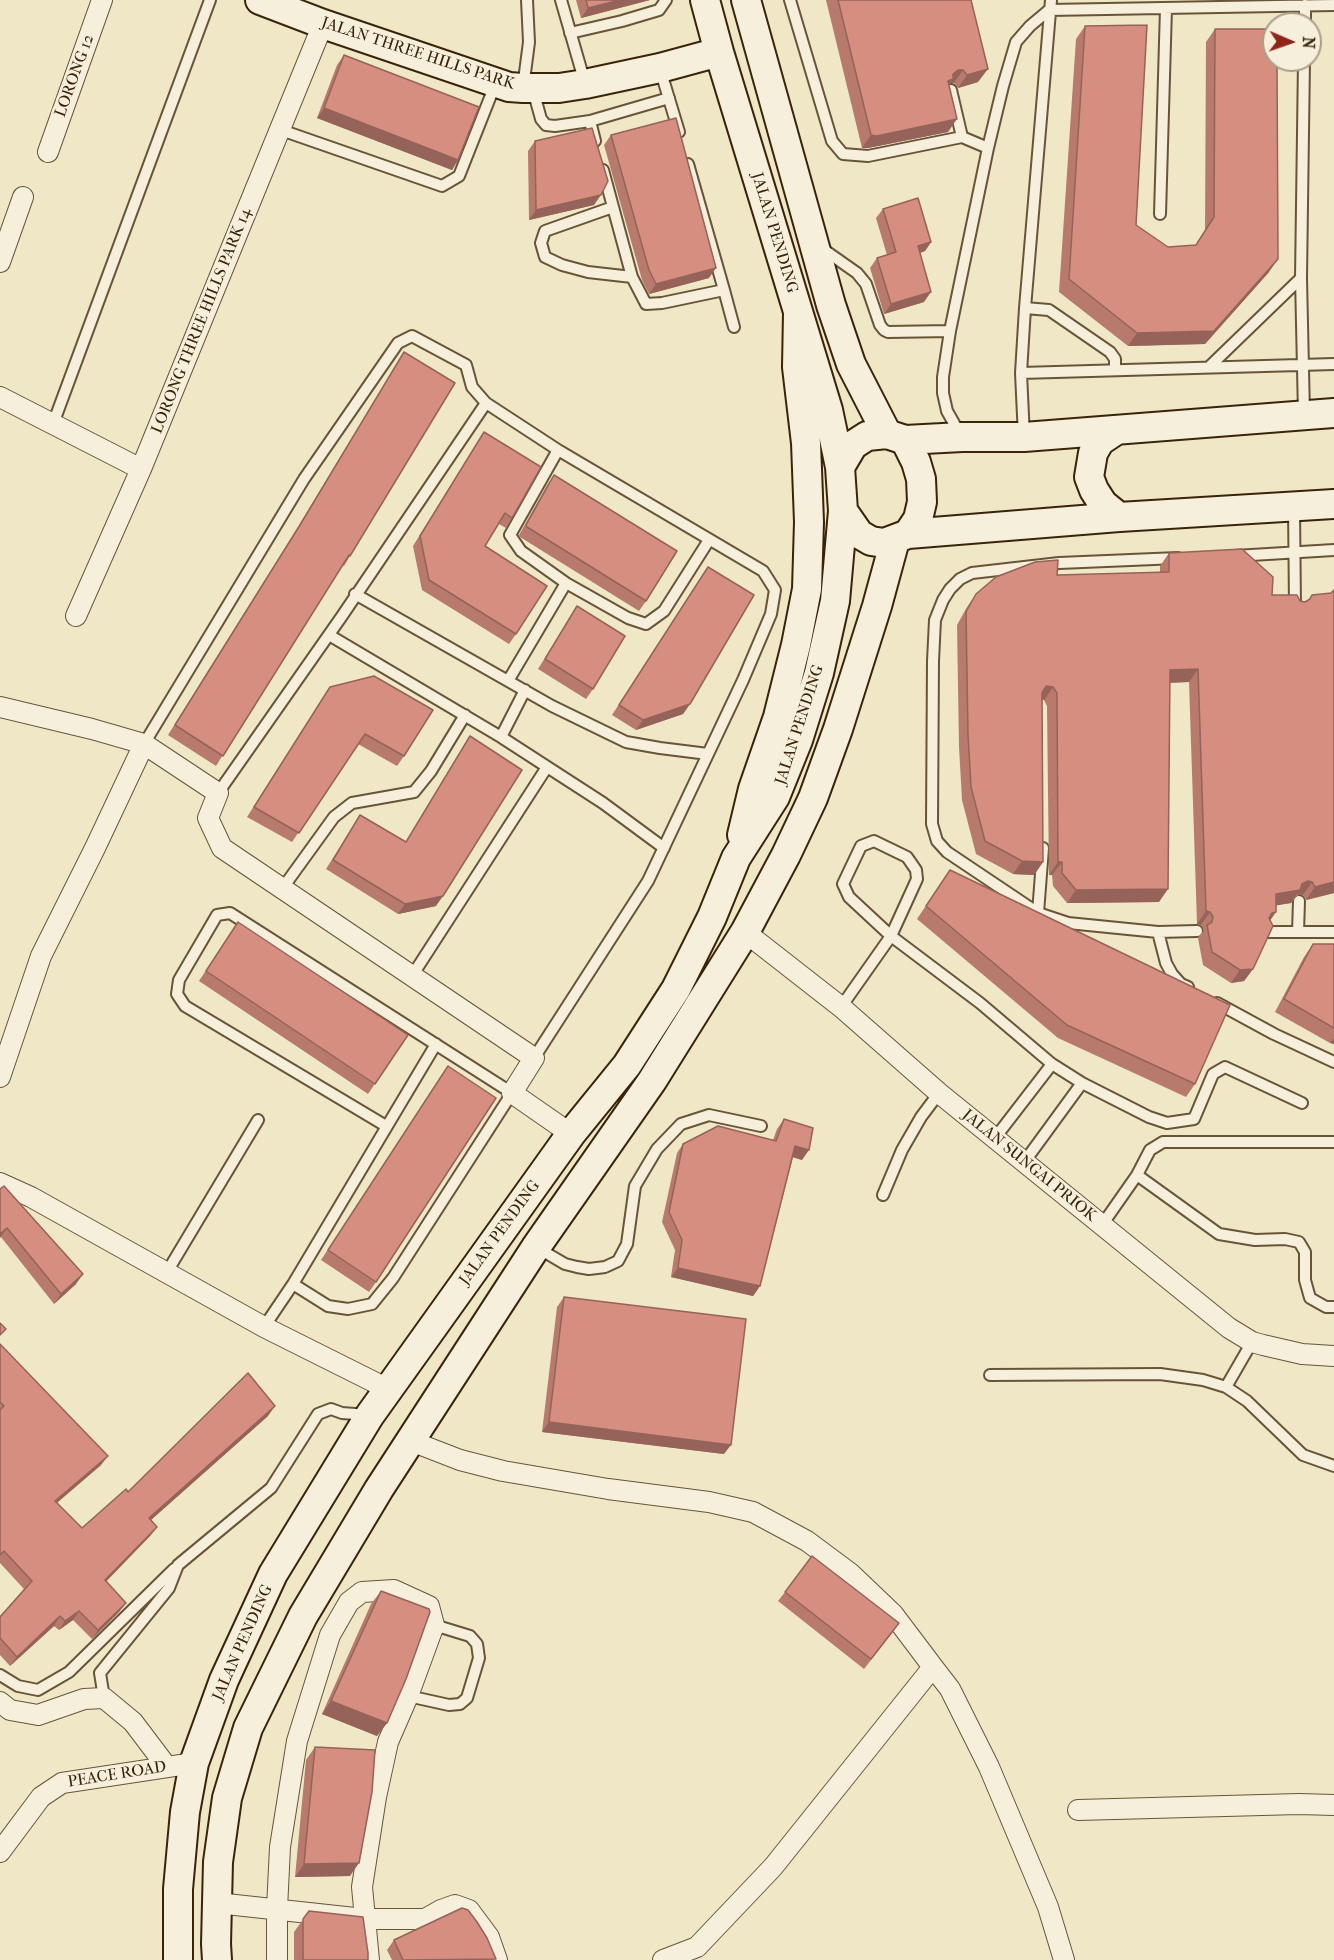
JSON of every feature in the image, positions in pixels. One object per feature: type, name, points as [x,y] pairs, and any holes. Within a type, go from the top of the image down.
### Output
[{"type":"main road","name":"JALAN THREE HILLS PARK","points":[[260,0],[323,24],[517,86],[559,88],[585,84],[660,68],[719,52]]},
{"type":"main road","name":"JALAN PENDING","points":[[705,0],[828,410],[840,467]]},
{"type":"main road","points":[[218,1960],[216,1944],[218,1862],[227,1798],[248,1728],[313,1599],[379,1490],[536,1247],[652,1081],[746,932],[813,798],[901,537],[918,519],[922,502],[921,479],[916,462],[896,437],[851,364],[831,305],[746,0]]},
{"type":"main road","points":[[736,858],[753,789],[778,717],[807,589],[809,522],[806,443],[797,367],[798,313]]},
{"type":"main road","points":[[1334,413],[1024,437],[867,436],[853,445],[840,467],[843,511],[859,534],[870,541],[884,543],[901,537],[1119,517],[1334,504]]},
{"type":"main road","points":[[1115,431],[1100,441],[1093,453],[1089,477],[1103,504],[1119,517]]},
{"type":"main road","name":"JALAN PENDING","points":[[178,1960],[178,1889],[185,1812],[194,1763],[224,1680],[273,1574],[370,1415],[571,1134],[627,1065],[676,989],[712,917],[736,858],[776,797],[802,729],[819,673],[835,601],[843,511]]},
{"type":"street","name":"LORONG 12","points":[[48,152],[102,0]]},
{"type":"street","name":"LORONG THREE HILLS PARK 14","points":[[76,615],[141,469],[323,24]]},
{"type":"street","points":[[0,261],[23,197]]},
{"type":"street","points":[[0,397],[141,469]]},
{"type":"street","points":[[0,707],[144,744],[218,793],[208,819],[222,848],[534,1058],[512,1093],[571,1134]]},
{"type":"street","points":[[0,1077],[40,956],[95,848],[144,744]]},
{"type":"street","name":"JALAN SUNGAI PRIOK","points":[[746,932],[841,1007],[939,1093],[1230,1328],[1252,1342],[1302,1354],[1334,1356]]},
{"type":"street","points":[[0,1183],[31,1197],[264,1327],[388,1389]]},
{"type":"street","points":[[411,1441],[460,1460],[503,1471],[578,1485],[709,1502],[753,1512],[807,1541],[850,1573],[893,1614],[950,1689],[989,1767],[1048,1907],[1064,1960]]},
{"type":"street","points":[[277,1960],[280,1847],[297,1741],[330,1635],[349,1602],[362,1593],[394,1590],[429,1606],[435,1624],[408,1696],[387,1742],[376,1797],[362,1887],[369,1960]]},
{"type":"street","points":[[313,1599],[339,1618]]},
{"type":"street","points":[[663,1960],[700,1953],[772,1868],[933,1667]]},
{"type":"street","points":[[0,1702],[10,1710],[38,1715],[84,1699],[104,1698],[133,1722],[167,1767]]},
{"type":"street","name":"PEACE ROAD","points":[[0,1852],[41,1797],[62,1783],[194,1763]]},
{"type":"street","points":[[1078,1810],[1334,1805]]},
{"type":"street","points":[[217,1903],[364,1919],[425,1919],[455,1905],[469,1910],[489,1937],[497,1960]]},
{"type":"lane","points":[[53,424],[210,0]]},
{"type":"lane","points":[[281,130],[442,186],[459,176],[517,86],[529,42],[527,0]]},
{"type":"lane","points":[[561,0],[585,84]]},
{"type":"lane","points":[[570,33],[659,10],[666,0]]},
{"type":"lane","points":[[790,0],[832,141],[843,154],[868,156],[962,137],[988,148]]},
{"type":"lane","points":[[962,437],[947,411],[942,377],[988,148],[1016,42],[1029,26],[1050,5],[1166,8],[1334,5]]},
{"type":"lane","points":[[1024,437],[1022,373],[1025,308],[1050,5]]},
{"type":"lane","points":[[1305,5],[1305,12]]},
{"type":"lane","points":[[1160,214],[1166,8]]},
{"type":"lane","points":[[660,68],[682,143]]},
{"type":"lane","points":[[1304,72],[1301,278],[1304,416]]},
{"type":"lane","points":[[517,86],[546,125],[555,126],[590,121],[669,98]]},
{"type":"lane","points":[[951,90],[962,137]]},
{"type":"lane","points":[[590,121],[632,277],[646,304],[662,303],[724,290]]},
{"type":"lane","points":[[685,154],[734,327]]},
{"type":"lane","points":[[613,207],[545,231],[541,243],[545,257],[562,265],[588,272],[632,277]]},
{"type":"lane","points":[[815,244],[857,273],[866,284],[880,325],[884,330],[888,332],[950,330]]},
{"type":"lane","points":[[1209,367],[1301,278]]},
{"type":"lane","points":[[1025,308],[1049,310],[1110,352],[1115,359],[1115,370]]},
{"type":"lane","points":[[144,744],[304,479],[398,343],[412,336],[466,365],[472,387],[486,403],[558,450],[763,571],[775,590],[771,614],[743,680],[648,881],[534,1058]]},
{"type":"lane","points":[[1022,373],[1334,364]]},
{"type":"lane","points":[[218,793],[329,635],[486,403]]},
{"type":"lane","points":[[558,450],[510,535],[521,551],[566,583],[628,618],[646,624],[664,611],[709,540]]},
{"type":"lane","points":[[1294,507],[1295,608]]},
{"type":"lane","points":[[1222,556],[1334,550]]},
{"type":"lane","points":[[1187,558],[1059,563],[972,573],[960,579],[950,589],[935,620],[932,824],[937,841],[947,852],[1038,914],[1068,923],[1158,932],[1197,931]]},
{"type":"lane","points":[[508,681],[566,583]]},
{"type":"lane","points":[[355,594],[552,706],[627,742],[708,754]]},
{"type":"lane","points":[[329,635],[547,766],[603,803],[664,848]]},
{"type":"lane","points":[[501,737],[525,690]]},
{"type":"lane","points":[[282,889],[334,817],[352,803],[414,792],[431,771],[465,715]]},
{"type":"lane","points":[[412,976],[547,766]]},
{"type":"lane","points":[[1038,914],[1043,863],[1042,840]]},
{"type":"lane","points":[[841,1007],[891,936],[917,879],[916,870],[907,857],[874,841],[861,846],[843,884],[849,897],[891,936],[980,1003],[1052,1064],[1082,1083],[1149,1117],[1167,1123],[1194,1119],[1213,1074],[1225,1067],[1302,1103]]},
{"type":"lane","points":[[1298,932],[1299,901]]},
{"type":"lane","points":[[293,1284],[328,1306],[348,1309],[372,1304],[393,1278],[512,1093],[230,913],[217,915],[179,980],[177,994],[185,1006],[386,1126]]},
{"type":"lane","points":[[1158,932],[1166,963],[1172,974],[1181,984],[1202,995]]},
{"type":"lane","points":[[1267,932],[1334,932]]},
{"type":"lane","points":[[1212,1000],[1274,1034],[1334,1062]]},
{"type":"lane","points":[[264,1327],[293,1284],[436,1044]]},
{"type":"lane","points":[[995,1138],[1052,1064]]},
{"type":"lane","points":[[1025,1161],[1082,1083]]},
{"type":"lane","points":[[883,1195],[902,1150],[921,1117],[939,1093]]},
{"type":"lane","points":[[536,1247],[565,1264],[577,1267],[589,1269],[605,1267],[618,1261],[627,1244],[635,1186],[657,1149],[681,1124],[709,1115],[761,1126]]},
{"type":"lane","points":[[166,1272],[258,1120]]},
{"type":"lane","points":[[1102,1225],[1137,1175],[1150,1150],[1163,1142],[1334,1142]]},
{"type":"lane","points":[[1137,1175],[1219,1233],[1255,1240],[1285,1239],[1299,1242],[1305,1252],[1305,1280],[1310,1298],[1326,1306],[1334,1307]]},
{"type":"lane","points":[[1226,1387],[1252,1342]]},
{"type":"lane","points":[[990,1375],[1161,1374],[1203,1380],[1226,1387],[1247,1401],[1303,1455],[1334,1466]]},
{"type":"lane","points":[[0,1675],[18,1686],[38,1690],[69,1672],[178,1565],[271,1488],[318,1414],[331,1409],[342,1413],[370,1415]]},
{"type":"lane","points":[[104,1698],[100,1672],[169,1588],[178,1565]]},
{"type":"lane","points":[[408,1696],[449,1705],[460,1704],[467,1698],[479,1658],[477,1644],[470,1636],[435,1624]]},
{"type":"building","points":[[586,0],[620,0],[588,8]]},
{"type":"building","points":[[838,0],[971,0],[988,69],[967,75],[963,70],[958,70],[953,74],[953,79],[948,81],[957,119],[877,136],[871,135]]},
{"type":"building","points":[[1147,25],[1136,225],[1168,247],[1196,245],[1214,217],[1215,29],[1262,29],[1262,72],[1277,72],[1278,259],[1214,331],[1137,333],[1069,279],[1085,26]]},
{"type":"building","points":[[344,55],[479,107],[458,160],[324,108]]},
{"type":"building","points":[[676,118],[716,268],[656,284],[649,270],[611,135]]},
{"type":"building","points":[[592,128],[608,181],[601,195],[536,210],[535,141]]},
{"type":"building","points":[[918,198],[931,242],[918,246],[931,292],[891,304],[877,258],[896,252],[883,209]]},
{"type":"building","points":[[404,352],[455,383],[350,556],[223,756],[175,725],[300,525]]},
{"type":"building","points":[[484,432],[541,467],[512,518],[505,513],[485,546],[547,586],[516,634],[429,580],[420,536]]},
{"type":"building","points":[[554,475],[677,551],[646,601],[527,527],[526,525]]},
{"type":"building","points":[[1242,549],[1273,577],[1272,595],[1297,595],[1300,601],[1305,602],[1312,595],[1331,593],[1334,590],[1334,882],[1315,887],[1312,882],[1308,881],[1302,884],[1300,890],[1276,894],[1276,912],[1272,913],[1269,918],[1273,926],[1253,969],[1240,970],[1212,952],[1207,925],[1212,922],[1213,917],[1210,912],[1206,911],[1198,669],[1170,670],[1168,889],[1076,890],[1062,873],[1062,862],[1058,862],[1057,693],[1053,687],[1046,686],[1042,693],[1043,862],[1022,861],[985,841],[971,787],[966,612],[976,594],[996,577],[1035,562],[1058,560],[1057,575],[1169,572],[1169,553]]},
{"type":"building","points":[[708,567],[754,595],[690,704],[643,720],[619,705]]},
{"type":"building","points":[[577,606],[625,636],[593,689],[545,659]]},
{"type":"building","points":[[374,676],[433,710],[404,756],[365,734],[299,833],[254,807],[330,687]]},
{"type":"building","points":[[470,736],[522,770],[443,896],[405,904],[333,860],[360,815],[406,842]]},
{"type":"building","points":[[950,870],[1230,1005],[1195,1084],[1067,1025],[926,906]]},
{"type":"building","points":[[238,922],[408,1035],[375,1084],[206,971]]},
{"type":"building","points":[[1313,944],[1334,944],[1334,1028],[1284,999]]},
{"type":"building","points":[[448,1066],[496,1098],[376,1282],[328,1250]]},
{"type":"building","points":[[784,1119],[813,1128],[809,1150],[795,1146],[760,1286],[678,1268],[682,1240],[669,1212],[683,1144],[718,1126],[776,1141]]},
{"type":"building","points":[[4,1186],[83,1274],[61,1294],[7,1228],[0,1234],[0,1189]]},
{"type":"building","points":[[564,1297],[746,1319],[731,1445],[549,1422]]},
{"type":"building","points":[[0,1323],[6,1329],[0,1335]]},
{"type":"building","points":[[0,1344],[108,1456],[55,1501],[82,1528],[126,1489],[128,1492],[248,1373],[275,1406],[149,1518],[157,1527],[105,1580],[126,1603],[98,1630],[79,1611],[65,1621],[60,1616],[17,1657],[0,1638],[0,1617],[32,1581],[4,1551],[0,1555],[0,1410],[4,1406],[0,1402]]},
{"type":"building","points":[[812,1556],[899,1623],[871,1659],[785,1592]]},
{"type":"building","points":[[381,1591],[429,1609],[430,1612],[406,1679],[387,1723],[331,1701]]},
{"type":"building","points":[[315,1747],[375,1750],[372,1792],[359,1863],[304,1864]]},
{"type":"building","points":[[462,1908],[468,1910],[477,1922],[496,1959],[403,1960],[394,1940]]},
{"type":"building","points":[[309,1911],[363,1917],[368,1960],[303,1960],[303,1919]]}]
